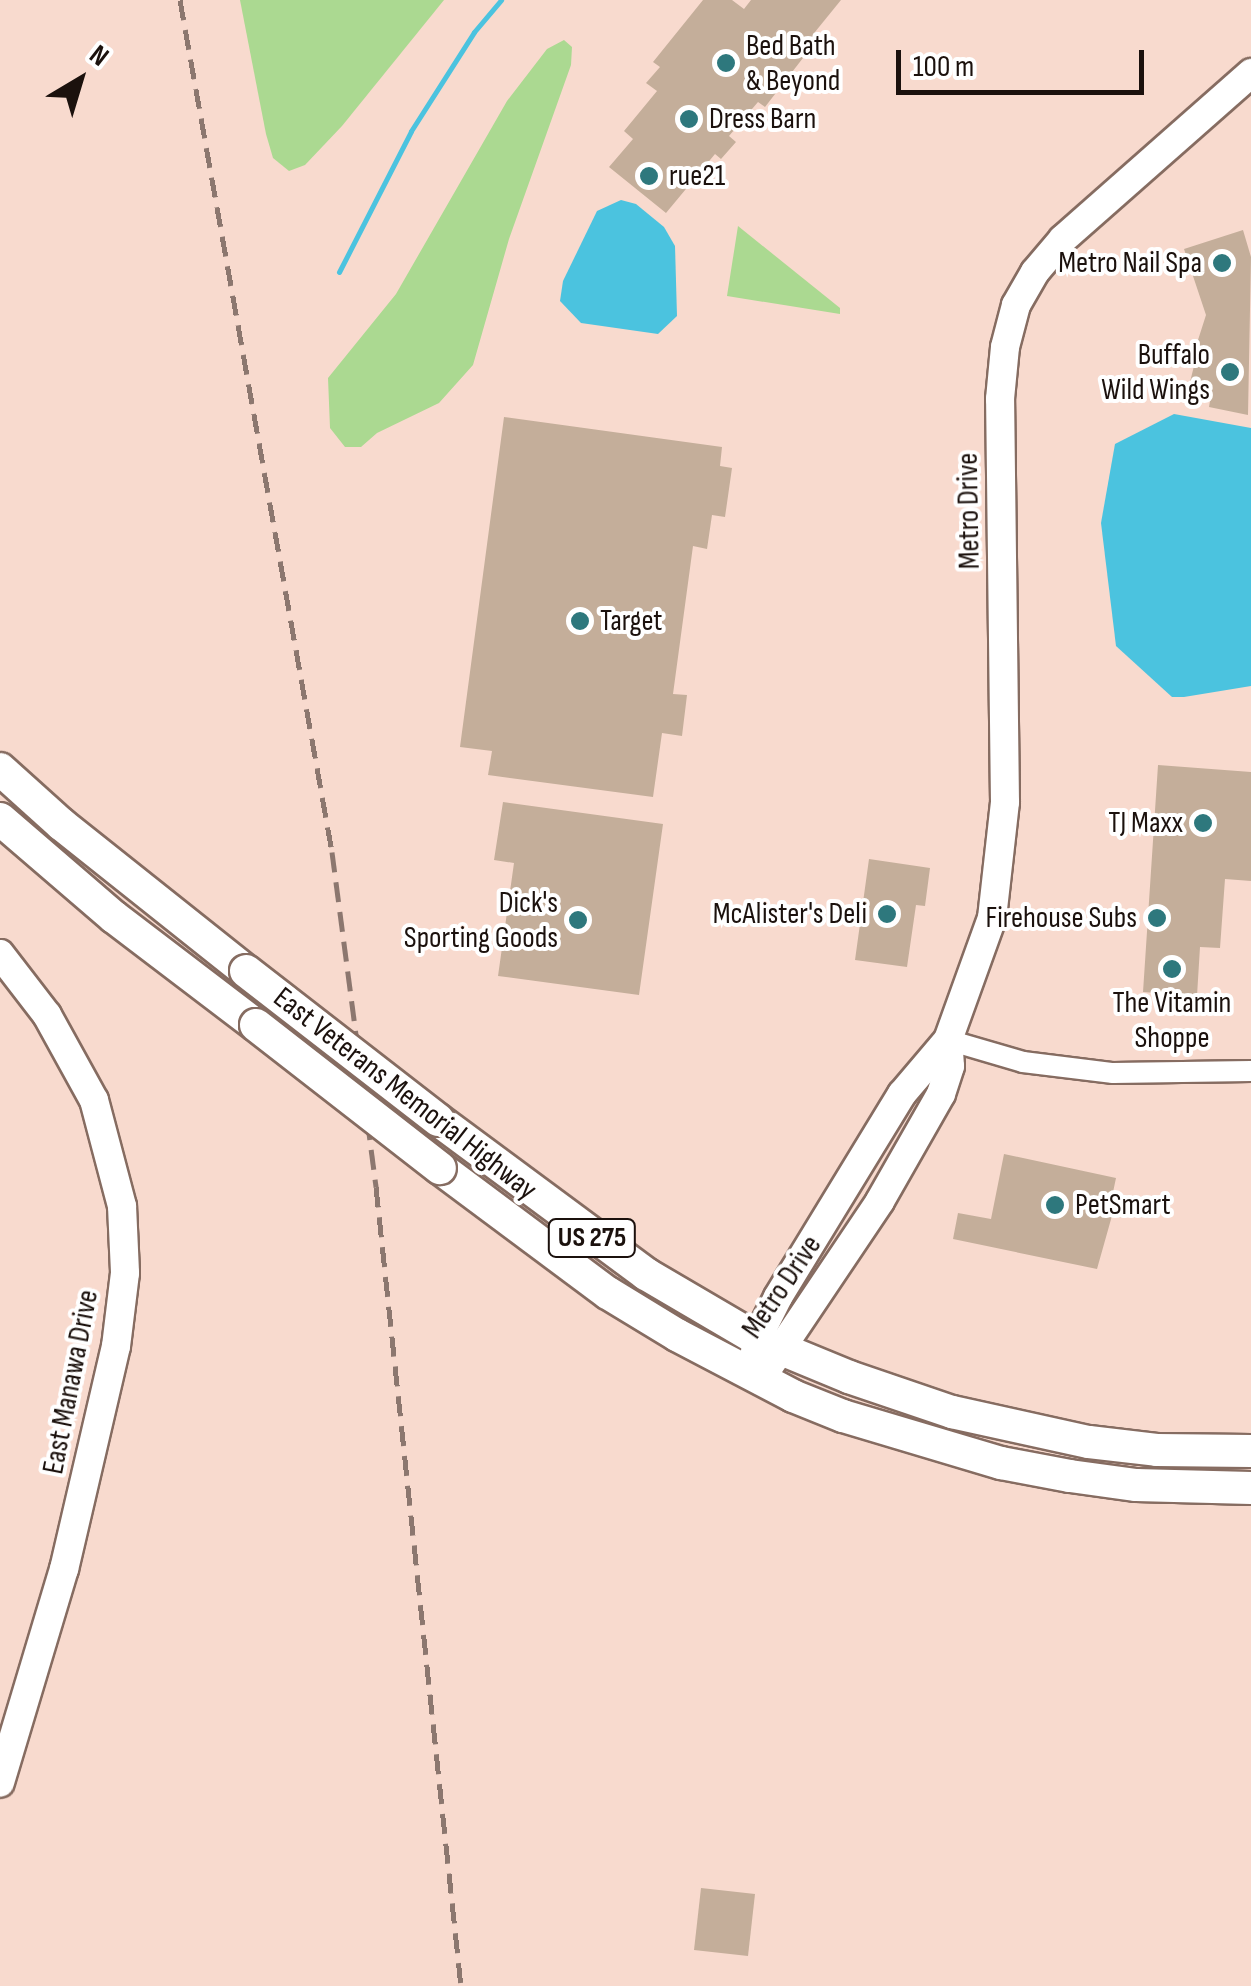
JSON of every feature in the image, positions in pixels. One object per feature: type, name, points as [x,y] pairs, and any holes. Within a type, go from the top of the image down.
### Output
[{"type":"main road","name":"East Veterans Memorial Highway","points":[[0,769],[74,835],[575,1226],[646,1274],[770,1344],[898,1394],[993,1422],[1157,1450],[1251,1451]]},
{"type":"main road","name":"East Veterans Memorial Highway","points":[[0,818],[114,918],[608,1293],[751,1374],[884,1432],[1001,1463],[1136,1486],[1251,1488]]},
{"type":"street","name":"Metro Drive","points":[[751,1374],[770,1365],[770,1344],[880,1201],[940,1094],[950,1066],[948,1040],[986,940],[1002,863],[1006,777],[1000,399],[1010,325],[1025,287],[1063,239],[1251,73]]},
{"type":"street","name":"East Manawa Drive","points":[[0,954],[47,1015],[94,1100],[122,1206],[125,1273],[116,1346],[68,1550],[0,1783]]},
{"type":"street","points":[[948,1040],[1023,1062],[1113,1073],[1251,1071]]},
{"type":"green space","points":[[240,0],[444,0],[342,126],[305,165],[289,171],[273,158],[266,134]]},
{"type":"green space","points":[[564,40],[572,47],[571,65],[509,239],[473,365],[439,403],[377,433],[361,447],[345,447],[330,428],[328,378],[396,294],[507,101],[547,49]]},
{"type":"green space","points":[[738,226],[840,308],[840,314],[727,296]]},
{"type":"water","points":[[621,200],[636,204],[664,227],[675,246],[677,316],[658,334],[581,323],[560,301],[563,281],[597,211]]},
{"type":"water","points":[[1174,414],[1251,428],[1251,686],[1184,697],[1172,697],[1116,646],[1101,523],[1115,444]]},
{"type":"building","points":[[703,0],[732,0],[744,9],[751,0],[841,0],[815,32],[820,36],[765,107],[758,102],[729,136],[736,142],[721,159],[715,154],[666,213],[609,167],[633,139],[624,131],[657,91],[646,83],[660,67],[653,62]]},
{"type":"building","points":[[1243,230],[1251,257],[1248,415],[1209,407],[1211,395],[1188,390],[1194,366],[1190,365],[1206,315],[1184,249]]},
{"type":"building","name":"Target","points":[[504,417],[722,447],[720,466],[732,468],[725,517],[712,515],[707,549],[693,546],[673,694],[687,695],[682,736],[662,733],[653,797],[488,775],[492,751],[460,747]]},
{"type":"building","points":[[1158,765],[1251,772],[1251,881],[1225,879],[1220,948],[1200,947],[1197,996],[1143,992]]},
{"type":"building","name":"Dick's Sporting Goods","points":[[503,802],[663,824],[639,995],[498,976],[514,863],[494,860]]},
{"type":"building","points":[[869,859],[930,868],[925,906],[916,905],[907,967],[855,960]]},
{"type":"building","name":"PetSmart","points":[[1004,1154],[1116,1178],[1112,1197],[1117,1198],[1097,1269],[953,1239],[958,1213],[991,1219]]},
{"type":"building","points":[[701,1888],[755,1894],[748,1956],[694,1950]]},
{"type":"waterway","points":[[339,272],[411,131],[474,32],[501,0]]},
{"type":"railway","points":[[180,0],[332,852],[376,1187],[461,1986]]},
{"type":"place","name":"Bed Bath & Beyond","points":[[726,63]]},
{"type":"place","name":"Dress Barn","points":[[689,119]]},
{"type":"place","name":"rue21","points":[[649,176]]},
{"type":"place","name":"Metro Nail Spa","points":[[1222,263]]},
{"type":"place","name":"Buffalo Wild Wings","points":[[1230,372]]},
{"type":"place","name":"Target","points":[[580,621]]},
{"type":"place","name":"TJ Maxx","points":[[1203,823]]},
{"type":"place","name":"McAlister's Deli","points":[[887,914]]},
{"type":"place","name":"Firehouse Subs","points":[[1157,918]]},
{"type":"place","name":"Dick's Sporting Goods","points":[[578,920]]},
{"type":"place","name":"The Vitamin Shoppe","points":[[1172,969]]},
{"type":"place","name":"PetSmart","points":[[1055,1205]]}]
